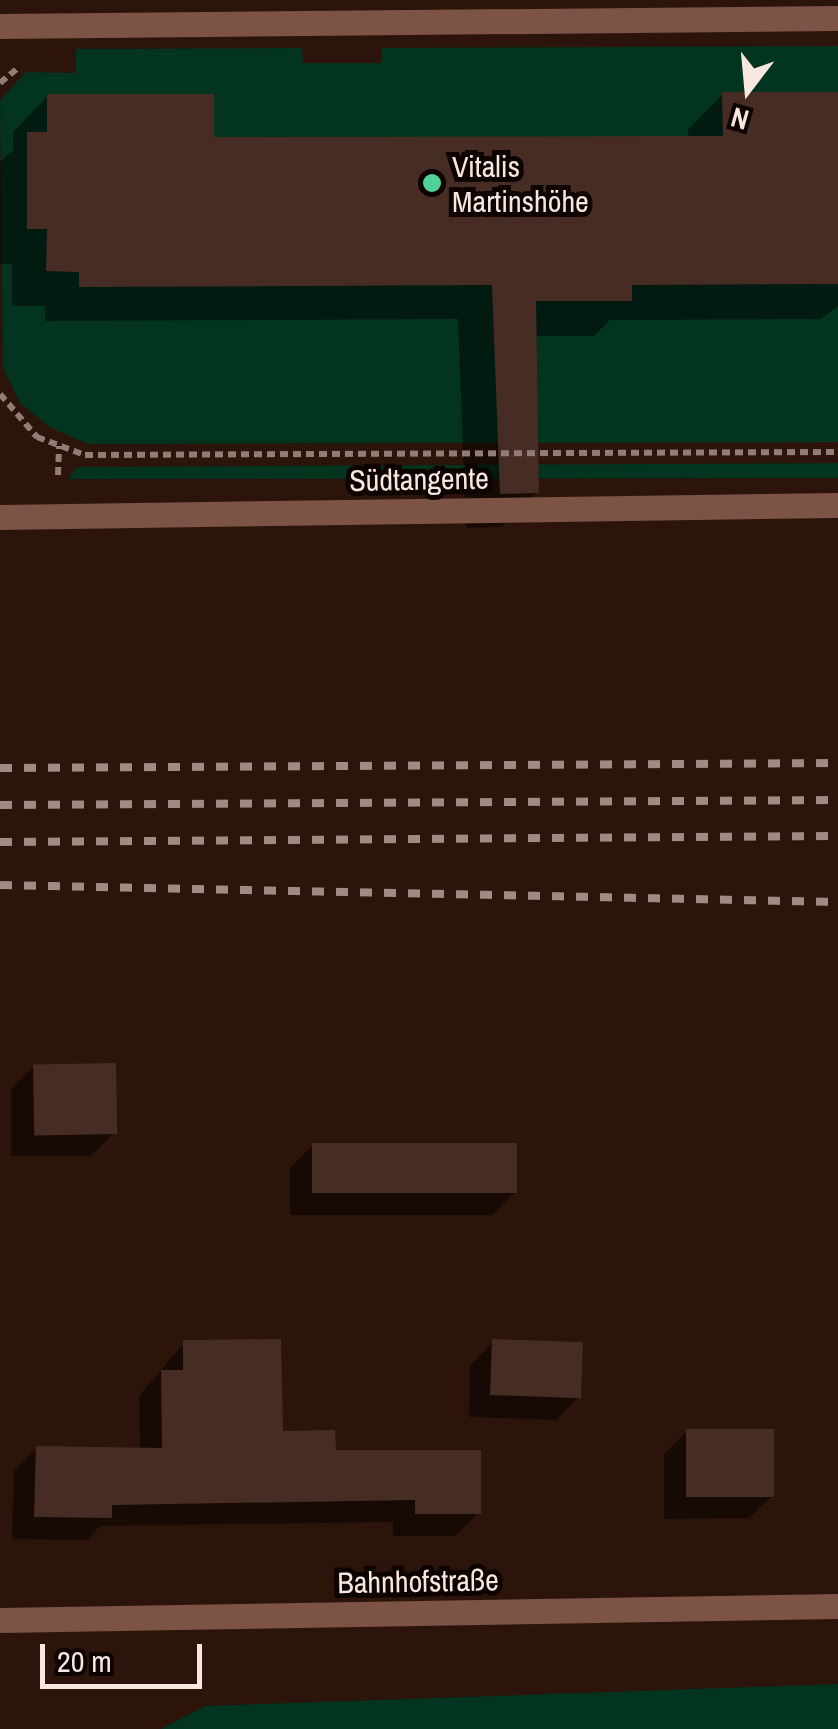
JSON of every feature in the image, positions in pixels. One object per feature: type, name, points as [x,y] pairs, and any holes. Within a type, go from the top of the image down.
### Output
[{"type":"street","points":[[0,26],[590,10],[838,18]]},
{"type":"street","name":"Südtangente","points":[[0,517],[838,505]]},
{"type":"street","name":"Bahnhofstraße","points":[[0,1620],[838,1606]]},
{"type":"path","points":[[1,399],[38,438],[85,455],[838,452]]},
{"type":"green space","points":[[838,46],[838,442],[88,444],[51,428],[20,403],[3,368],[0,100],[26,72],[76,73],[76,49],[302,48],[303,63],[381,63],[382,48]]},
{"type":"green space","points":[[838,463],[838,478],[68,479],[77,467]]},
{"type":"green space","points":[[838,1684],[838,1729],[161,1729],[205,1706]]},
{"type":"building","name":"Vitalis Martinshöhe","points":[[722,92],[838,92],[838,284],[632,285],[632,301],[536,301],[539,493],[500,494],[492,285],[79,287],[79,272],[46,271],[47,229],[27,229],[27,132],[47,132],[47,94],[214,94],[214,137],[723,136]]},
{"type":"building","points":[[116,1063],[117,1134],[34,1135],[33,1064]]},
{"type":"building","points":[[312,1143],[517,1143],[517,1193],[312,1193]]},
{"type":"building","points":[[281,1339],[283,1431],[335,1430],[336,1450],[481,1450],[481,1514],[415,1514],[415,1500],[112,1505],[112,1518],[34,1517],[36,1446],[162,1448],[161,1370],[183,1370],[183,1340]]},
{"type":"building","points":[[492,1339],[583,1342],[581,1398],[490,1395]]},
{"type":"building","points":[[686,1429],[774,1429],[774,1497],[686,1497]]},
{"type":"railway","points":[[0,768],[838,763]]},
{"type":"railway","points":[[0,805],[838,800]]},
{"type":"railway","points":[[0,842],[838,836]]},
{"type":"railway","points":[[0,885],[838,902]]},
{"type":"place","name":"Vitalis Martinshöhe","points":[[432,183]]}]
